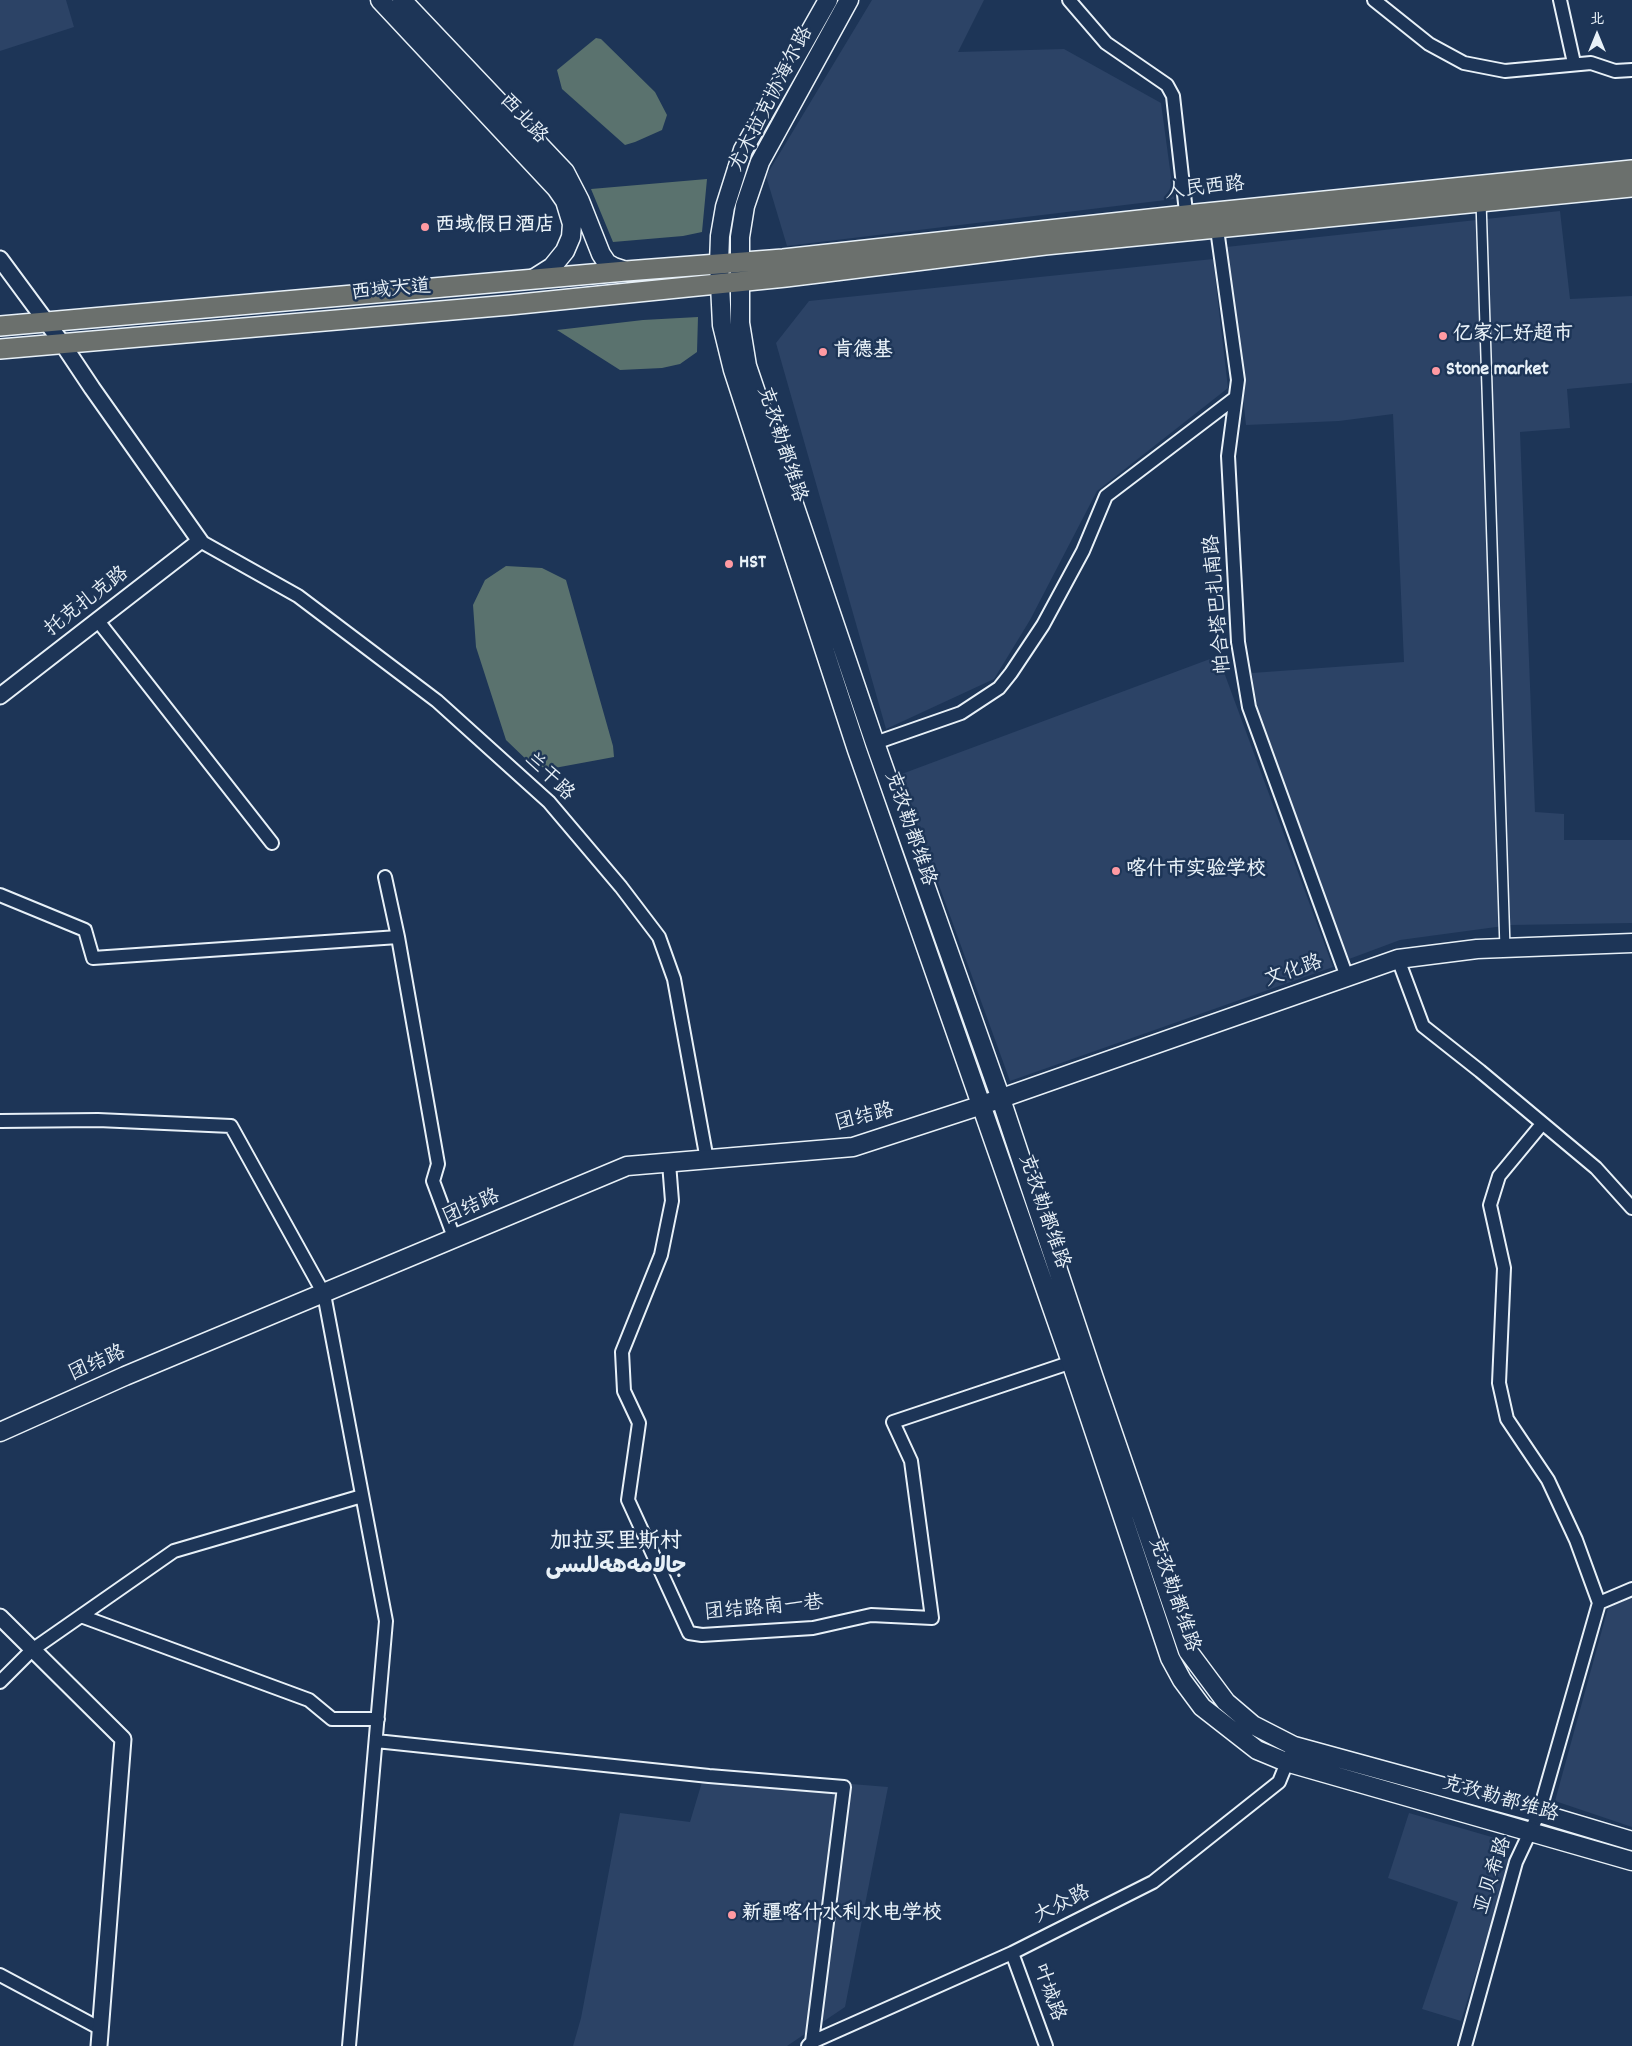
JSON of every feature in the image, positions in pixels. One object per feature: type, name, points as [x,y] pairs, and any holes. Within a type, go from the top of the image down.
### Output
[{"type":"main road","name":"西北路","points":[[380,0],[556,188],[565,201],[572,224],[571,237],[565,251],[552,267],[533,279]]},
{"type":"main road","name":"西北路","points":[[402,0],[565,172],[580,201],[601,254],[607,263],[626,271]]},
{"type":"main road","name":"尤木拉克协海尔路","points":[[720,284],[720,236],[725,208],[743,150],[828,0]]},
{"type":"main road","name":"尤木拉克协海尔路","points":[[739,282],[740,236],[745,206],[760,162],[849,0]]},
{"type":"main road","name":"人民西路","points":[[784,268],[1045,245],[1187,223],[1632,170]]},
{"type":"main road","name":"人民西路","points":[[1216,220],[1481,201],[1632,187]]},
{"type":"main road","name":"西域大道","points":[[0,326],[740,262],[784,268]]},
{"type":"main road","name":"西域大道","points":[[0,349],[510,305],[720,284],[739,282],[784,268]]},
{"type":"main road","name":"克孜勒都维路","points":[[739,282],[740,323],[747,366],[875,743],[1001,1099],[1170,1658],[1182,1680],[1202,1707],[1257,1750],[1290,1754],[1539,1813],[1632,1842]]},
{"type":"main road","name":"克孜勒都维路","points":[[720,284],[722,325],[733,370],[857,750],[982,1106],[1079,1359]]},
{"type":"main road","name":"文化路","points":[[982,1106],[1398,959],[1477,949],[1632,943]]},
{"type":"main road","name":"团结路","points":[[0,1432],[125,1376],[455,1240],[627,1166],[853,1147],[982,1106]]},
{"type":"main road","name":"克孜勒都维路","points":[[1290,1754],[1529,1832],[1632,1861]]},
{"type":"street","points":[[1069,0],[1106,43],[1167,84],[1173,96],[1187,223]]},
{"type":"street","points":[[1374,0],[1429,44],[1464,62],[1505,72],[1591,62],[1616,71],[1632,70]]},
{"type":"street","points":[[1560,0],[1574,63]]},
{"type":"street","points":[[1481,201],[1505,948]]},
{"type":"street","name":"帕合塔巴扎南路","points":[[1216,220],[1238,380],[1229,465],[1238,642],[1249,707],[1347,977]]},
{"type":"street","points":[[0,259],[62,343],[200,541]]},
{"type":"street","points":[[875,743],[961,713],[999,688],[1043,625],[1083,551],[1106,496],[1235,398]]},
{"type":"street","name":"托克扎克路","points":[[0,696],[200,541]]},
{"type":"street","name":"兰干路","points":[[200,541],[298,596],[437,701],[549,802],[621,888],[659,938],[674,979],[707,1160]]},
{"type":"street","points":[[98,621],[272,843]]},
{"type":"street","points":[[385,877],[398,937],[438,1164],[434,1181],[455,1240]]},
{"type":"street","points":[[0,894],[85,930],[93,958],[398,937]]},
{"type":"street","points":[[1398,959],[1422,1026],[1596,1168],[1632,1208]]},
{"type":"street","points":[[0,1121],[98,1120],[231,1126],[324,1294],[386,1621],[349,2046]]},
{"type":"street","points":[[1542,1124],[1499,1176],[1490,1204],[1504,1268],[1499,1383],[1507,1418],[1548,1480],[1576,1540],[1599,1603],[1632,1589]]},
{"type":"street","name":"团结路南一巷","points":[[669,1163],[672,1201],[661,1255],[622,1352],[624,1390],[639,1423],[628,1500],[689,1633],[702,1635],[813,1628],[871,1615],[932,1618],[911,1461],[893,1422],[1079,1359]]},
{"type":"street","points":[[0,1682],[32,1650],[174,1551],[362,1496]]},
{"type":"street","name":"亚贝希路","points":[[1465,2046],[1516,1862],[1539,1813],[1599,1603]]},
{"type":"street","points":[[81,1616],[309,1700],[332,1720],[378,1720]]},
{"type":"street","points":[[0,1617],[123,1739],[99,2046]]},
{"type":"street","points":[[376,1741],[709,1776],[844,1786],[810,2044]]},
{"type":"street","name":"大众路","points":[[810,2044],[1012,1953],[1153,1882],[1279,1782],[1290,1754]]},
{"type":"street","name":"叶城路","points":[[1012,1953],[1046,2046]]},
{"type":"street","points":[[0,1975],[101,2029]]},
{"type":"shaded area","points":[[0,0],[66,0],[74,27],[0,51]]},
{"type":"shaded area","points":[[872,0],[984,0],[958,52],[1064,49],[1161,103],[1174,199],[787,246],[766,176]]},
{"type":"shaded area","points":[[1560,211],[1570,299],[1632,296],[1632,383],[1567,389],[1570,428],[1520,432],[1535,812],[1564,814],[1564,840],[1632,840],[1632,923],[1511,925],[1400,940],[1349,959],[1265,734],[1254,696],[1252,673],[1404,662],[1393,414],[1339,421],[1246,425],[1226,247]]},
{"type":"shaded area","points":[[1213,259],[1228,388],[1097,491],[1030,620],[994,679],[886,729],[776,343],[809,301]]},
{"type":"shaded area","name":"喀什市实验学校","points":[[1218,656],[1333,967],[1010,1081],[899,775]]},
{"type":"shaded area","points":[[1632,1597],[1632,1827],[1555,1801],[1608,1608]]},
{"type":"shaded area","name":"新疆喀什水利水电学校","points":[[705,1772],[888,1787],[845,2007],[787,2046],[573,2046],[581,2018],[620,1813],[690,1822]]},
{"type":"shaded area","points":[[1409,1813],[1495,1838],[1510,1863],[1461,2021],[1422,2009],[1458,1902],[1388,1878]]},
{"type":"green space","points":[[596,38],[601,39],[655,92],[667,115],[662,130],[625,145],[562,89],[557,70]]},
{"type":"green space","points":[[707,179],[702,232],[683,236],[613,242],[591,189]]},
{"type":"green space","points":[[698,317],[697,352],[680,364],[662,368],[620,370],[557,330],[643,320]]},
{"type":"green space","points":[[506,566],[542,568],[566,580],[613,746],[614,757],[549,769],[531,764],[506,740],[476,647],[473,605],[485,580]]},
{"type":"place","name":"西域假日酒店","points":[[425,227]]},
{"type":"place","name":"亿家汇好超市","points":[[1443,336]]},
{"type":"place","name":"肯德基","points":[[823,352]]},
{"type":"place","name":"Stone market","points":[[1436,371]]},
{"type":"place","name":"HST","points":[[729,564]]},
{"type":"place","name":"喀什市实验学校","points":[[1116,871]]},
{"type":"place","name":"新疆喀什水利水电学校","points":[[732,1915]]},
{"type":"district","name":"加拉买里斯村 جالامەھەللىسى","points":[[616,1556]]}]
